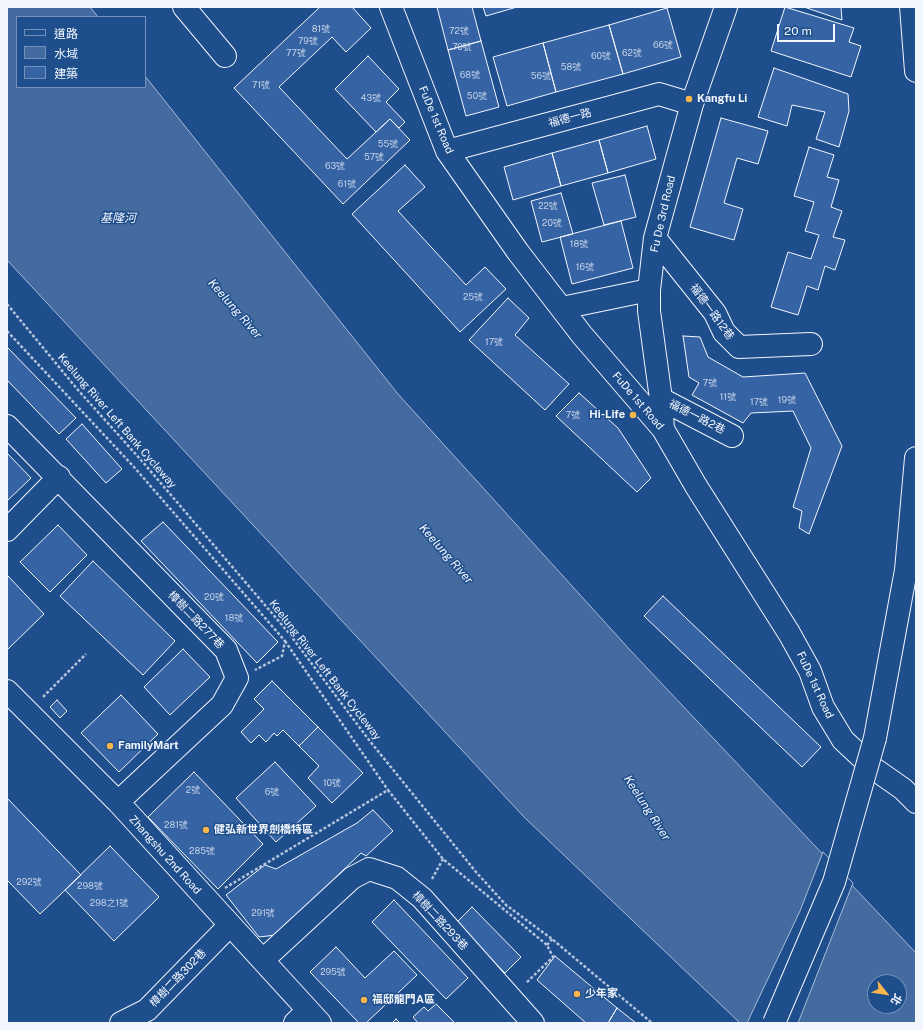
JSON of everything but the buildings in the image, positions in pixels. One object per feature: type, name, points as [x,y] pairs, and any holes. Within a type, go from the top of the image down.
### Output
[{"type":"main road","points":[[184,7],[225,56]]},
{"type":"main road","name":"FuDe 1st Road","points":[[391,7],[447,151],[518,252],[582,335],[663,429],[696,486],[789,633],[810,672],[823,707],[843,740],[873,768],[903,789],[916,802]]},
{"type":"main road","name":"Fu De 3rd Road","points":[[663,429],[661,399],[649,311],[649,290],[655,238],[692,104],[726,7]]},
{"type":"main road","points":[[911,7],[916,71]]},
{"type":"main road","name":"福德一路","points":[[447,151],[659,94],[692,104]]},
{"type":"main road","name":"福德一路12巷","points":[[655,238],[715,313],[724,332],[739,347],[811,344]]},
{"type":"main road","points":[[562,308],[649,290]]},
{"type":"main road","name":"福德一路2巷","points":[[661,399],[732,436]]},
{"type":"main road","points":[[7,426],[59,477],[7,530]]},
{"type":"main road","points":[[774,1023],[834,882],[875,738],[906,570],[916,458]]},
{"type":"main road","name":"樟樹二路277巷","points":[[59,477],[226,650],[237,678],[222,705],[118,802]]},
{"type":"main road","name":"Zhangshu 2nd Road","points":[[7,691],[118,802],[263,960],[307,1019]]},
{"type":"main road","name":"樟樹二路293巷","points":[[263,960],[352,878],[368,868],[397,878],[422,898],[532,1023]]},
{"type":"main road","name":"樟樹二路302巷","points":[[121,1023],[147,1010],[230,925]]},
{"type":"path","name":"Keelung River Left Bank Cycleway","points":[[7,304],[78,390],[141,460],[288,632],[369,740],[476,872],[506,905],[552,939],[652,1023]]},
{"type":"path","points":[[7,331],[134,468],[285,641],[388,790]]},
{"type":"path","points":[[252,670],[257,670],[282,656],[285,641]]},
{"type":"path","points":[[41,698],[86,654]]},
{"type":"path","points":[[548,946],[552,939]]},
{"type":"water","name":"基隆河","points":[[7,7],[90,7],[97,16],[16,16],[16,88],[146,88],[146,77],[398,394],[630,650],[916,953],[916,1023],[740,1023],[524,817],[7,260]]},
{"type":"pier","points":[[823,852],[853,883],[798,1023],[747,1023],[800,911]]},
{"type":"place","name":"Kangfu Li","points":[[689,99]]},
{"type":"place","name":"Hi-Life","points":[[633,415]]},
{"type":"place","name":"FamilyMart","points":[[110,746]]},
{"type":"place","name":"健弘新世界劍橋特區","points":[[206,830]]},
{"type":"place","name":"少年家","points":[[577,994]]},
{"type":"place","name":"福邸龍門A區","points":[[364,1000]]},
{"type":"water label","name":"Keelung River","points":[[235,309]]},
{"type":"water label","name":"Keelung River","points":[[446,554]]},
{"type":"water label","name":"Keelung River","points":[[647,808]]}]
